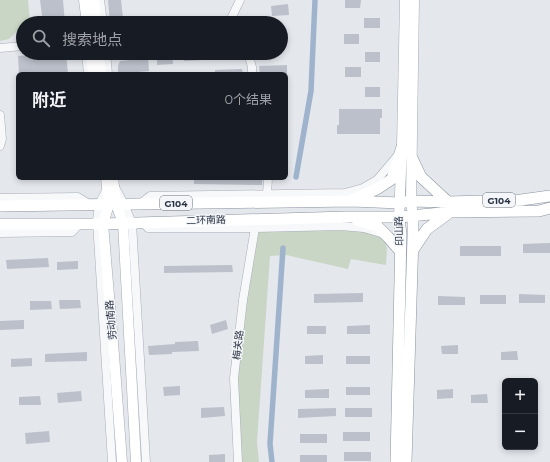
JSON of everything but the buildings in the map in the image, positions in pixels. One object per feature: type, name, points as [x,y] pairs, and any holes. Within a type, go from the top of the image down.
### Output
[{"type":"highway","points":[[349,201],[377,189],[392,178],[402,148]]},
{"type":"highway","points":[[412,158],[421,177],[450,207],[442,217],[427,229],[413,250]]},
{"type":"highway","name":"G104","points":[[413,217],[450,207],[550,196]]},
{"type":"highway","name":"二环南路","points":[[0,206],[349,201],[399,203],[411,201]]},
{"type":"highway","name":"G104","points":[[411,201],[450,207],[539,211],[550,208]]},
{"type":"highway","points":[[347,217],[377,226],[400,251]]},
{"type":"highway","name":"二环南路","points":[[0,224],[100,224],[347,217],[413,217]]},
{"type":"highway","name":"印山路","points":[[396,462],[400,251],[398,217]]},
{"type":"highway","name":"印山路","points":[[406,462],[413,217]]},
{"type":"main road","points":[[84,0],[86,16]]},
{"type":"main road","points":[[94,0],[95,16]]},
{"type":"main road","name":"印山路","points":[[398,217],[402,148],[405,0]]},
{"type":"main road","name":"印山路","points":[[413,217],[411,201],[414,0]]},
{"type":"main road","points":[[92,60],[93,72]]},
{"type":"main road","points":[[100,60],[101,72]]},
{"type":"main road","name":"劳动南路","points":[[109,181],[107,204],[100,224],[114,355],[122,462]]},
{"type":"main road","name":"劳动南路","points":[[107,204],[132,223],[136,462]]},
{"type":"street","points":[[80,0],[81,16]]},
{"type":"street","points":[[100,0],[102,16]]},
{"type":"street","points":[[232,16],[240,0]]},
{"type":"street","points":[[0,48],[16,47]]},
{"type":"street","points":[[87,60],[88,72]]},
{"type":"street","points":[[107,60],[108,72]]},
{"type":"street","points":[[250,60],[252,72]]},
{"type":"street","points":[[0,115],[2,139],[0,146]]},
{"type":"street","points":[[140,204],[150,196],[345,193],[363,188],[377,180],[402,148]]},
{"type":"street","points":[[267,194],[268,180]]},
{"type":"street","points":[[0,198],[78,197],[107,204],[109,181]]},
{"type":"street","points":[[146,462],[132,223],[148,228],[341,226],[364,228],[386,235]]},
{"type":"street","points":[[0,233],[72,232],[79,224]]},
{"type":"street","points":[[100,224],[112,462]]},
{"type":"street","name":"梅关路","points":[[238,462],[234,378],[243,300],[255,228]]},
{"type":"green space","points":[[0,0],[28,0],[29,16],[16,16],[16,32],[9,39],[0,41]]},
{"type":"green space","points":[[341,226],[382,234],[387,248],[386,265],[351,259],[348,269],[286,255],[270,256],[257,442],[259,462],[238,462],[234,378],[255,228]]},
{"type":"waterway","points":[[296,177],[311,91],[315,0]]},
{"type":"waterway","points":[[272,462],[270,444],[283,248]]}]
